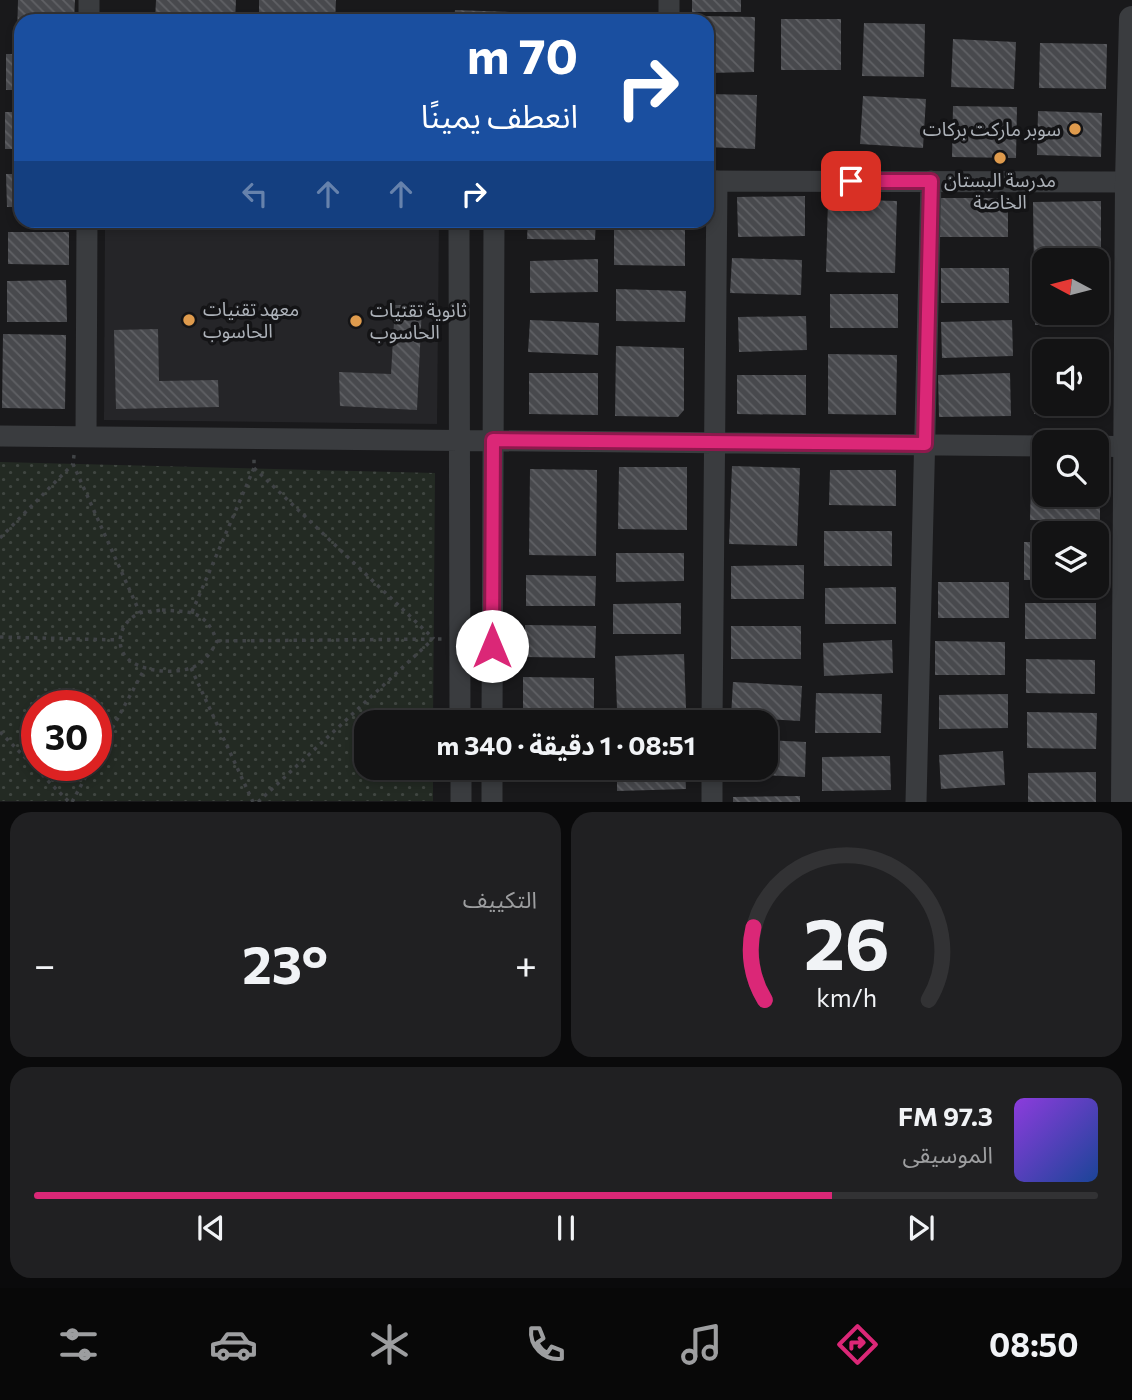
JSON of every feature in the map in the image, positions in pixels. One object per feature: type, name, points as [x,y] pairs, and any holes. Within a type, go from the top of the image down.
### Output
[{"type":"street","points":[[1124,802],[1129,447],[1128,181],[1132,19]]},
{"type":"street","points":[[714,181],[1128,181]]},
{"type":"street","points":[[916,802],[931,181]]},
{"type":"street","points":[[86,436],[88,228]]},
{"type":"street","points":[[459,228],[460,710]]},
{"type":"street","points":[[492,710],[494,228]]},
{"type":"street","points":[[712,710],[715,443],[713,228]]},
{"type":"street","points":[[0,436],[1032,446]]},
{"type":"street","points":[[1109,446],[1129,447]]},
{"type":"street","points":[[461,780],[461,802]]},
{"type":"street","points":[[492,780],[492,802]]},
{"type":"street","points":[[712,780],[712,802]]},
{"type":"path","points":[[0,538],[73,464],[140,613]]},
{"type":"path","points":[[192,612],[254,468],[434,639]]},
{"type":"path","points":[[162,610],[192,612],[203,617],[212,627],[217,640],[212,652],[191,668],[145,668],[128,658],[121,650],[119,640],[130,620],[140,613],[162,610]]},
{"type":"path","points":[[0,637],[119,640]]},
{"type":"path","points":[[217,640],[434,639]]},
{"type":"path","points":[[191,668],[255,802],[434,639]]},
{"type":"path","points":[[112,729],[145,668]]},
{"type":"path","points":[[0,732],[71,802],[83,781]]},
{"type":"shaded area","points":[[105,228],[439,228],[437,424],[104,420]]},
{"type":"shaded area","points":[[0,462],[435,473],[433,710],[354,710],[354,780],[433,780],[433,801],[0,801]]},
{"type":"building","points":[[18,0],[75,0],[74,14],[18,14]]},
{"type":"building","points":[[156,0],[236,0],[235,14],[155,14]]},
{"type":"building","points":[[259,0],[336,0],[335,14],[259,14]]},
{"type":"building","points":[[692,0],[741,0],[741,12],[692,12]]},
{"type":"building","points":[[455,10],[533,13],[533,14],[455,14]]},
{"type":"building","points":[[714,16],[755,17],[754,72],[714,73]]},
{"type":"building","points":[[781,19],[841,19],[841,70],[781,70]]},
{"type":"building","points":[[864,23],[925,24],[924,77],[862,76]]},
{"type":"building","points":[[953,39],[1016,42],[1014,89],[951,87]]},
{"type":"building","points":[[1040,43],[1107,44],[1106,89],[1039,88]]},
{"type":"building","points":[[6,54],[14,54],[14,90],[6,90]]},
{"type":"building","points":[[714,94],[757,95],[755,149],[714,147]]},
{"type":"building","points":[[863,96],[926,99],[923,148],[860,144]]},
{"type":"building","points":[[953,106],[1017,107],[1016,158],[952,157]]},
{"type":"building","points":[[1038,111],[1102,113],[1101,157],[1037,155]]},
{"type":"building","points":[[5,112],[14,112],[14,149],[5,149]]},
{"type":"building","points":[[6,174],[14,174],[14,207],[7,207]]},
{"type":"building","points":[[805,196],[805,236],[738,237],[737,197]]},
{"type":"building","points":[[939,198],[1008,198],[1008,237],[939,237]]},
{"type":"building","points":[[828,199],[897,201],[895,273],[826,272]]},
{"type":"building","points":[[1101,201],[1101,248],[1034,248],[1033,202]]},
{"type":"building","points":[[528,228],[596,228],[595,240],[527,239]]},
{"type":"building","points":[[614,228],[685,228],[685,266],[614,265]]},
{"type":"building","points":[[8,232],[69,232],[69,265],[8,264]]},
{"type":"building","points":[[732,258],[802,260],[801,295],[730,293]]},
{"type":"building","points":[[598,259],[598,292],[530,293],[530,261]]},
{"type":"building","points":[[941,268],[1009,268],[1009,303],[941,303]]},
{"type":"building","points":[[66,280],[67,322],[7,322],[7,281]]},
{"type":"building","points":[[616,289],[686,291],[685,322],[616,321]]},
{"type":"building","points":[[830,294],[898,294],[898,328],[830,328]]},
{"type":"building","points":[[395,305],[422,306],[417,410],[340,406],[339,372],[391,374]]},
{"type":"building","points":[[806,316],[807,350],[739,352],[738,317]]},
{"type":"building","points":[[530,320],[599,323],[598,355],[528,352]]},
{"type":"building","points":[[1012,320],[1013,356],[942,358],[941,322]]},
{"type":"building","points":[[158,329],[159,381],[218,380],[219,407],[116,409],[114,330]]},
{"type":"building","points":[[3,334],[66,335],[65,409],[2,408]]},
{"type":"building","points":[[616,346],[684,348],[684,410],[678,417],[615,416]]},
{"type":"building","points":[[828,354],[897,355],[896,415],[828,414]]},
{"type":"building","points":[[529,373],[598,373],[598,415],[529,414]]},
{"type":"building","points":[[1010,373],[1011,416],[939,417],[938,375]]},
{"type":"building","points":[[737,375],[806,375],[806,415],[737,414]]},
{"type":"building","points":[[732,466],[800,468],[797,546],[729,544]]},
{"type":"building","points":[[619,467],[687,467],[687,530],[618,529]]},
{"type":"building","points":[[530,469],[597,470],[596,556],[529,555]]},
{"type":"building","points":[[830,470],[896,470],[896,506],[829,505]]},
{"type":"building","points":[[1031,481],[1032,507],[1100,507],[1100,521],[1030,520]]},
{"type":"building","points":[[824,531],[892,531],[892,566],[824,566]]},
{"type":"building","points":[[1024,542],[1032,542],[1032,580],[1024,580]]},
{"type":"building","points":[[616,553],[684,553],[684,581],[616,582]]},
{"type":"building","points":[[804,565],[804,599],[731,599],[731,566]]},
{"type":"building","points":[[526,575],[596,576],[595,606],[526,606]]},
{"type":"building","points":[[938,582],[1009,582],[1009,618],[938,618]]},
{"type":"building","points":[[896,587],[896,624],[825,624],[825,588]]},
{"type":"building","points":[[681,603],[681,634],[613,634],[613,604]]},
{"type":"building","points":[[1025,603],[1096,603],[1096,639],[1025,639]]},
{"type":"building","points":[[525,625],[596,626],[595,658],[525,657]]},
{"type":"building","points":[[731,626],[801,626],[801,659],[731,659]]},
{"type":"building","points":[[892,640],[893,673],[824,676],[823,643]]},
{"type":"building","points":[[935,641],[1005,642],[1005,675],[935,675]]},
{"type":"building","points":[[684,654],[686,708],[617,709],[615,656]]},
{"type":"building","points":[[1026,659],[1095,660],[1095,694],[1026,693]]},
{"type":"building","points":[[523,677],[594,678],[594,710],[523,710]]},
{"type":"building","points":[[733,682],[802,686],[800,721],[778,720],[778,710],[731,710]]},
{"type":"building","points":[[816,693],[882,694],[881,733],[815,733]]},
{"type":"building","points":[[1008,694],[1008,728],[939,729],[939,695]]},
{"type":"building","points":[[1027,712],[1097,713],[1096,749],[1027,748]]},
{"type":"building","points":[[778,741],[806,742],[805,777],[778,776]]},
{"type":"building","points":[[1003,751],[1005,785],[941,789],[939,755]]},
{"type":"building","points":[[890,756],[891,790],[822,791],[822,757]]},
{"type":"building","points":[[1096,772],[1096,802],[1028,802],[1028,773]]},
{"type":"building","points":[[617,780],[686,780],[686,789],[617,791]]},
{"type":"building","points":[[800,796],[800,802],[733,802],[733,797]]},
{"type":"place","name":"سوبر ماركت بركات","points":[[1075,129]]},
{"type":"place","name":"مدرسة البستان الخاصة","points":[[1000,158]]},
{"type":"place","name":"معهد تقنيات الحاسوب","points":[[189,320]]},
{"type":"place","name":"ثانوية تقنيات الحاسوب","points":[[356,321]]},
{"type":"route","points":[[492,646],[493,440],[925,444],[931,181],[851,181]]}]
